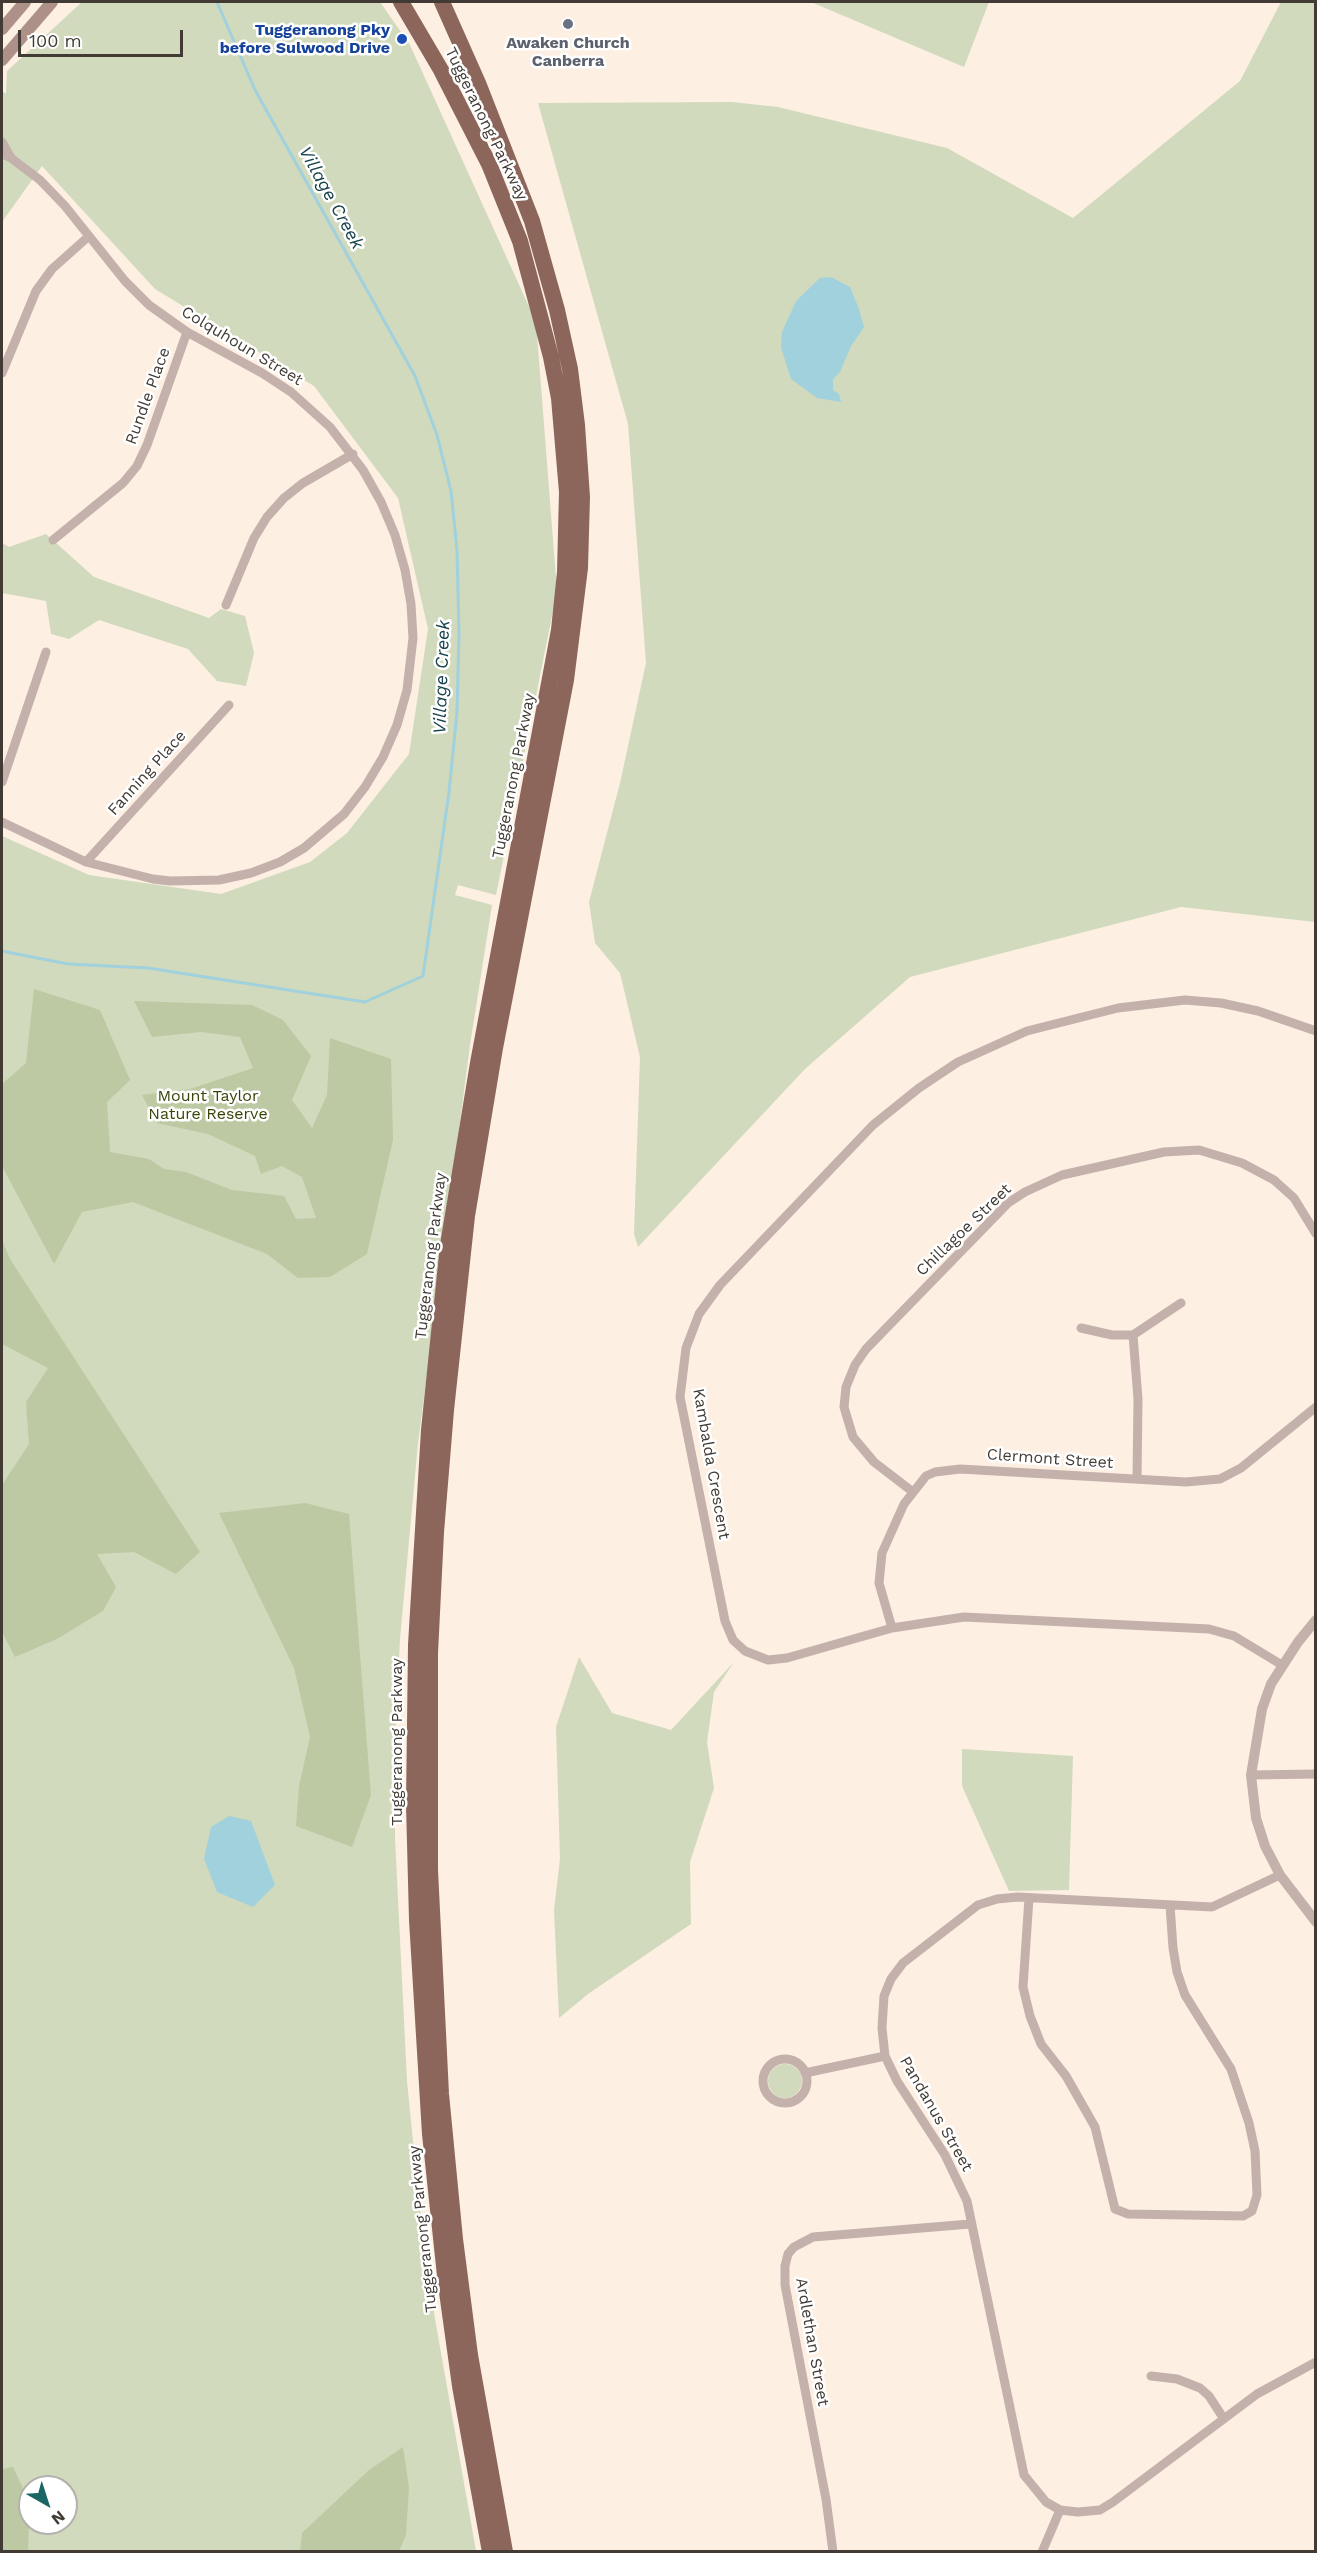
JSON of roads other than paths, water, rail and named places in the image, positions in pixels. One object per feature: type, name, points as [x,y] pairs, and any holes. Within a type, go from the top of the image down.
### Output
[{"type":"highway","name":"Tuggeranong Parkway","points":[[401,2],[441,70],[489,164],[520,241],[540,306],[553,365],[565,452],[567,492],[565,572],[559,630],[476,1074],[448,1245],[429,1430],[416,1645],[414,1804],[416,1908],[426,2090],[446,2285],[460,2386],[490,2552]]},
{"type":"highway","name":"Tuggeranong Parkway","points":[[442,2],[459,36],[517,178],[535,232],[557,310],[570,369],[582,497],[580,568],[571,645],[493,1058],[467,1216],[446,1410],[436,1532],[430,1653],[430,1870],[441,2094],[468,2344],[505,2552]]},
{"type":"main road","points":[[2,29],[25,2]]},
{"type":"main road","points":[[2,60],[52,2]]},
{"type":"street","name":"Colquhoun Street","points":[[2,142],[11,158]]},
{"type":"street","name":"Colquhoun Street","points":[[2,154],[40,180],[125,281],[149,305],[187,332],[262,373],[291,392],[330,427],[353,454],[381,502],[395,535],[405,570],[411,604],[413,638],[407,690],[397,725],[383,757],[365,787],[344,814],[304,848],[280,862],[250,873],[219,880],[170,881],[120,872],[86,862],[2,822]]},
{"type":"street","points":[[2,373],[36,291],[52,269],[89,236]]},
{"type":"street","name":"Rundle Place","points":[[53,540],[123,483],[137,466],[147,446],[187,332]]},
{"type":"street","points":[[225,604],[254,538],[267,517],[284,498],[303,483],[353,454]]},
{"type":"street","points":[[2,783],[46,652]]},
{"type":"street","name":"Fanning Place","points":[[86,862],[229,705]]},
{"type":"street","name":"Kambalda Crescent","points":[[1282,1665],[1234,1636],[1209,1629],[964,1617],[892,1628],[787,1658],[768,1660],[745,1651],[733,1640],[725,1621],[680,1397],[686,1348],[699,1314],[720,1285],[873,1125],[919,1088],[958,1062],[989,1046],[1027,1031],[1078,1017],[1118,1008],[1185,1000],[1221,1003],[1258,1011],[1316,1031]]},
{"type":"street","name":"Chillagoe Street","points":[[913,1492],[874,1462],[853,1437],[844,1407],[846,1387],[855,1365],[866,1349],[1008,1203],[1025,1192],[1062,1175],[1164,1152],[1199,1150],[1242,1163],[1274,1180],[1294,1198],[1316,1234]]},
{"type":"street","points":[[1081,1328],[1112,1335],[1133,1335],[1181,1303]]},
{"type":"street","points":[[1133,1335],[1138,1399],[1137,1479]]},
{"type":"street","name":"Clermont Street","points":[[892,1628],[879,1583],[879,1567],[890,1534],[913,1492],[919,1482],[935,1472],[960,1469],[1186,1482],[1220,1479],[1241,1468],[1316,1407]]},
{"type":"street","points":[[1316,1620],[1282,1665],[1271,1684],[1262,1709],[1251,1775],[1256,1818],[1264,1846],[1280,1875],[1316,1922]]},
{"type":"street","points":[[1251,1775],[1316,1774]]},
{"type":"street","name":"Pandanus Street","points":[[1060,2510],[1046,2502],[1024,2475],[967,2201],[945,2155],[897,2081],[885,2056],[882,2009],[884,1996],[891,1979],[903,1963],[978,1905],[997,1899],[1029,1898],[1212,1907],[1280,1875]]},
{"type":"street","points":[[1029,1898],[1023,1987],[1030,2016],[1041,2044],[1066,2076],[1095,2127],[1115,2209],[1128,2214],[1243,2216],[1252,2211],[1257,2195],[1255,2151],[1249,2122],[1231,2069],[1185,1995],[1177,1972],[1170,1905]]},
{"type":"street","points":[[805,2073],[885,2056]]},
{"type":"street","points":[[779,2060],[794,2061],[805,2073],[807,2082],[805,2090],[791,2102],[776,2101],[770,2097],[764,2087],[764,2076],[767,2069],[779,2060]]},
{"type":"street","name":"Ardlethan Street","points":[[833,2552],[826,2499],[785,2285],[785,2266],[788,2254],[794,2247],[813,2237],[970,2224]]},
{"type":"street","points":[[1042,2552],[1060,2510],[1088,2512],[1100,2510],[1257,2394],[1316,2362]]},
{"type":"street","points":[[1151,2376],[1177,2379],[1200,2388],[1209,2396],[1224,2419]]},
{"type":"water","points":[[831,277],[850,287],[864,327],[851,346],[840,372],[833,379],[833,390],[839,394],[841,402],[817,398],[791,379],[781,347],[782,332],[796,301],[820,278]]},
{"type":"water","points":[[229,1816],[251,1821],[275,1885],[253,1907],[217,1892],[204,1859],[211,1827]]},
{"type":"waterway","name":"Village Creek","points":[[2,951],[68,964],[148,968],[365,1002],[423,976],[449,792],[457,712],[459,634],[457,550],[451,491],[437,435],[415,376],[255,90],[217,2]]},
{"type":"place","name":"Awaken Church Canberra","points":[[568,24]]},
{"type":"place","name":"Tuggeranong Pky before Sulwood Drive","points":[[402,39]]},
{"type":"park label","name":"Mount Taylor Nature Reserve","points":[[208,1105]]}]
